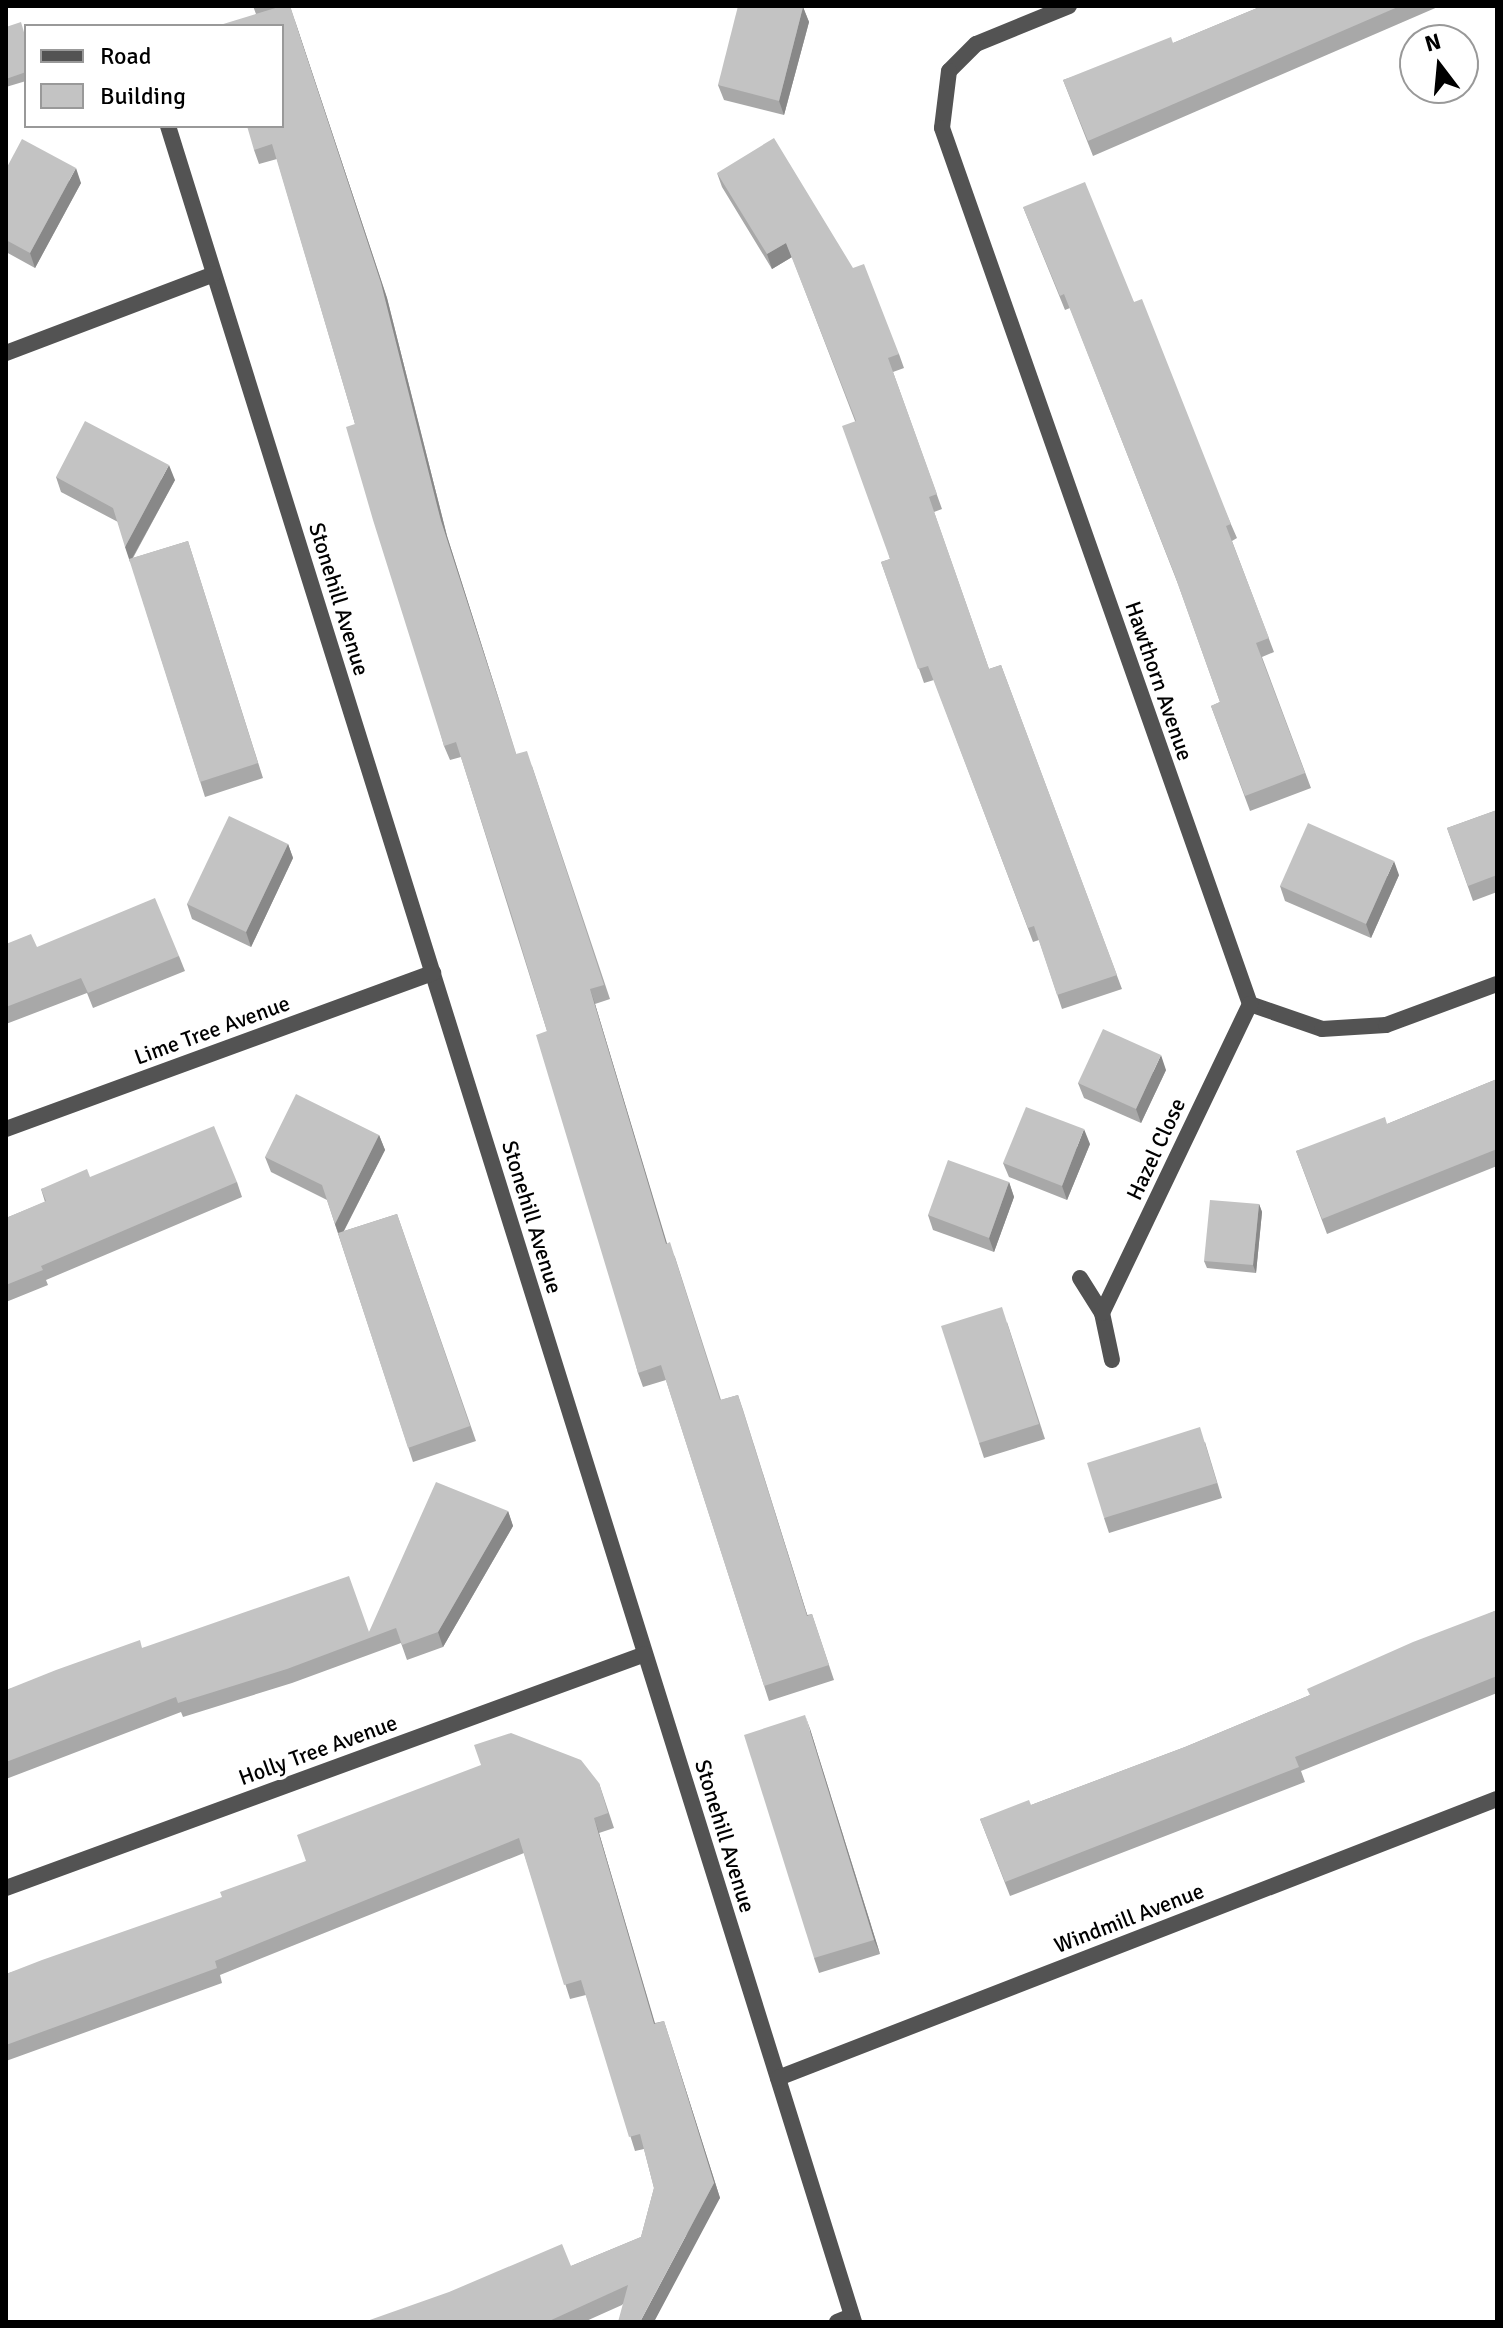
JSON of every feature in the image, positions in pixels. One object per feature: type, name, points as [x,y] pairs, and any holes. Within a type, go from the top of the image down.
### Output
[{"type":"street","name":"Hawthorn Avenue","points":[[1069,6],[976,44],[949,71],[942,128],[1250,1004]]},
{"type":"street","name":"Stonehill Avenue","points":[[169,128],[778,2078],[848,2320]]},
{"type":"street","points":[[6,353],[214,274]]},
{"type":"street","name":"Lime Tree Avenue","points":[[6,1129],[433,973]]},
{"type":"street","points":[[1250,1004],[1322,1029],[1386,1025],[1497,984]]},
{"type":"street","name":"Hazel Close","points":[[1102,1313],[1250,1004]]},
{"type":"street","points":[[1080,1278],[1102,1313],[1112,1360]]},
{"type":"street","name":"Holly Tree Avenue","points":[[6,1888],[645,1654]]},
{"type":"street","name":"Windmill Avenue","points":[[778,2078],[1497,1799]]},
{"type":"building","points":[[290,6],[381,283],[441,521],[516,754],[527,751],[604,985],[590,989],[666,1244],[670,1242],[720,1400],[738,1395],[807,1616],[812,1614],[829,1665],[764,1686],[661,1365],[638,1373],[536,1035],[547,1031],[511,913],[456,742],[444,746],[373,520],[346,427],[355,424],[272,144],[254,150],[248,128],[284,128],[284,24],[223,24]]},
{"type":"building","points":[[738,6],[803,7],[779,101],[718,85]]},
{"type":"building","points":[[1262,6],[1400,6],[1088,141],[1063,80],[1171,37],[1173,43]]},
{"type":"building","points":[[21,22],[24,73],[6,79],[6,27]]},
{"type":"building","points":[[774,138],[853,268],[864,264],[899,354],[888,358],[937,494],[929,497],[989,669],[1001,665],[1117,975],[1057,995],[1034,926],[1028,928],[928,666],[918,669],[881,562],[890,559],[842,426],[856,421],[786,243],[767,254],[717,173]]},
{"type":"building","points":[[22,139],[76,168],[30,253],[6,240],[6,169]]},
{"type":"building","points":[[1085,182],[1134,302],[1142,299],[1231,524],[1226,526],[1269,638],[1256,643],[1305,773],[1245,796],[1211,706],[1220,702],[1174,573],[1064,294],[1060,296],[1023,207]]},
{"type":"building","points":[[85,421],[169,465],[125,547],[113,508],[56,477]]},
{"type":"building","points":[[188,541],[258,763],[200,782],[129,559]]},
{"type":"building","points":[[1497,810],[1497,875],[1468,886],[1447,828]]},
{"type":"building","points":[[229,816],[288,844],[246,932],[187,904]]},
{"type":"building","points":[[1308,823],[1394,861],[1366,924],[1280,886]]},
{"type":"building","points":[[155,898],[179,956],[88,993],[81,978],[6,1007],[6,944],[31,934],[37,947]]},
{"type":"building","points":[[1103,1029],[1161,1055],[1136,1109],[1078,1083]]},
{"type":"building","points":[[1497,1079],[1497,1149],[1322,1219],[1296,1151],[1385,1117],[1387,1124]]},
{"type":"building","points":[[296,1094],[379,1135],[335,1224],[322,1185],[265,1157]]},
{"type":"building","points":[[1026,1107],[1084,1129],[1062,1186],[1003,1163]]},
{"type":"building","points":[[214,1126],[237,1182],[41,1266],[43,1270],[6,1285],[6,1218],[46,1201],[41,1189],[87,1169],[90,1177]]},
{"type":"building","points":[[948,1160],[1009,1182],[989,1238],[928,1215]]},
{"type":"building","points":[[1210,1200],[1259,1204],[1253,1265],[1204,1261]]},
{"type":"building","points":[[397,1214],[470,1426],[408,1448],[338,1233]]},
{"type":"building","points":[[1002,1307],[1039,1424],[979,1443],[941,1326]]},
{"type":"building","points":[[1200,1427],[1217,1483],[1104,1518],[1087,1463]]},
{"type":"building","points":[[436,1482],[508,1511],[438,1632],[402,1645],[396,1628],[287,1669],[178,1703],[176,1697],[6,1762],[6,1690],[56,1670],[140,1640],[142,1648],[349,1576],[369,1632]]},
{"type":"building","points":[[1497,1610],[1497,1676],[1295,1757],[1299,1767],[1005,1882],[980,1819],[1029,1800],[1031,1805],[1185,1747],[1310,1695],[1307,1689],[1413,1642]]},
{"type":"building","points":[[805,1715],[874,1940],[814,1958],[744,1735]]},
{"type":"building","points":[[511,1733],[581,1760],[599,1783],[608,1813],[594,1818],[654,2024],[664,2021],[714,2183],[640,2322],[618,2322],[628,2285],[547,2322],[364,2322],[449,2292],[562,2244],[571,2266],[641,2237],[654,2188],[640,2134],[629,2137],[581,1980],[564,1985],[519,1838],[215,1961],[217,1968],[6,2045],[6,1974],[222,1897],[220,1892],[306,1861],[297,1835],[481,1765],[474,1745]]}]
